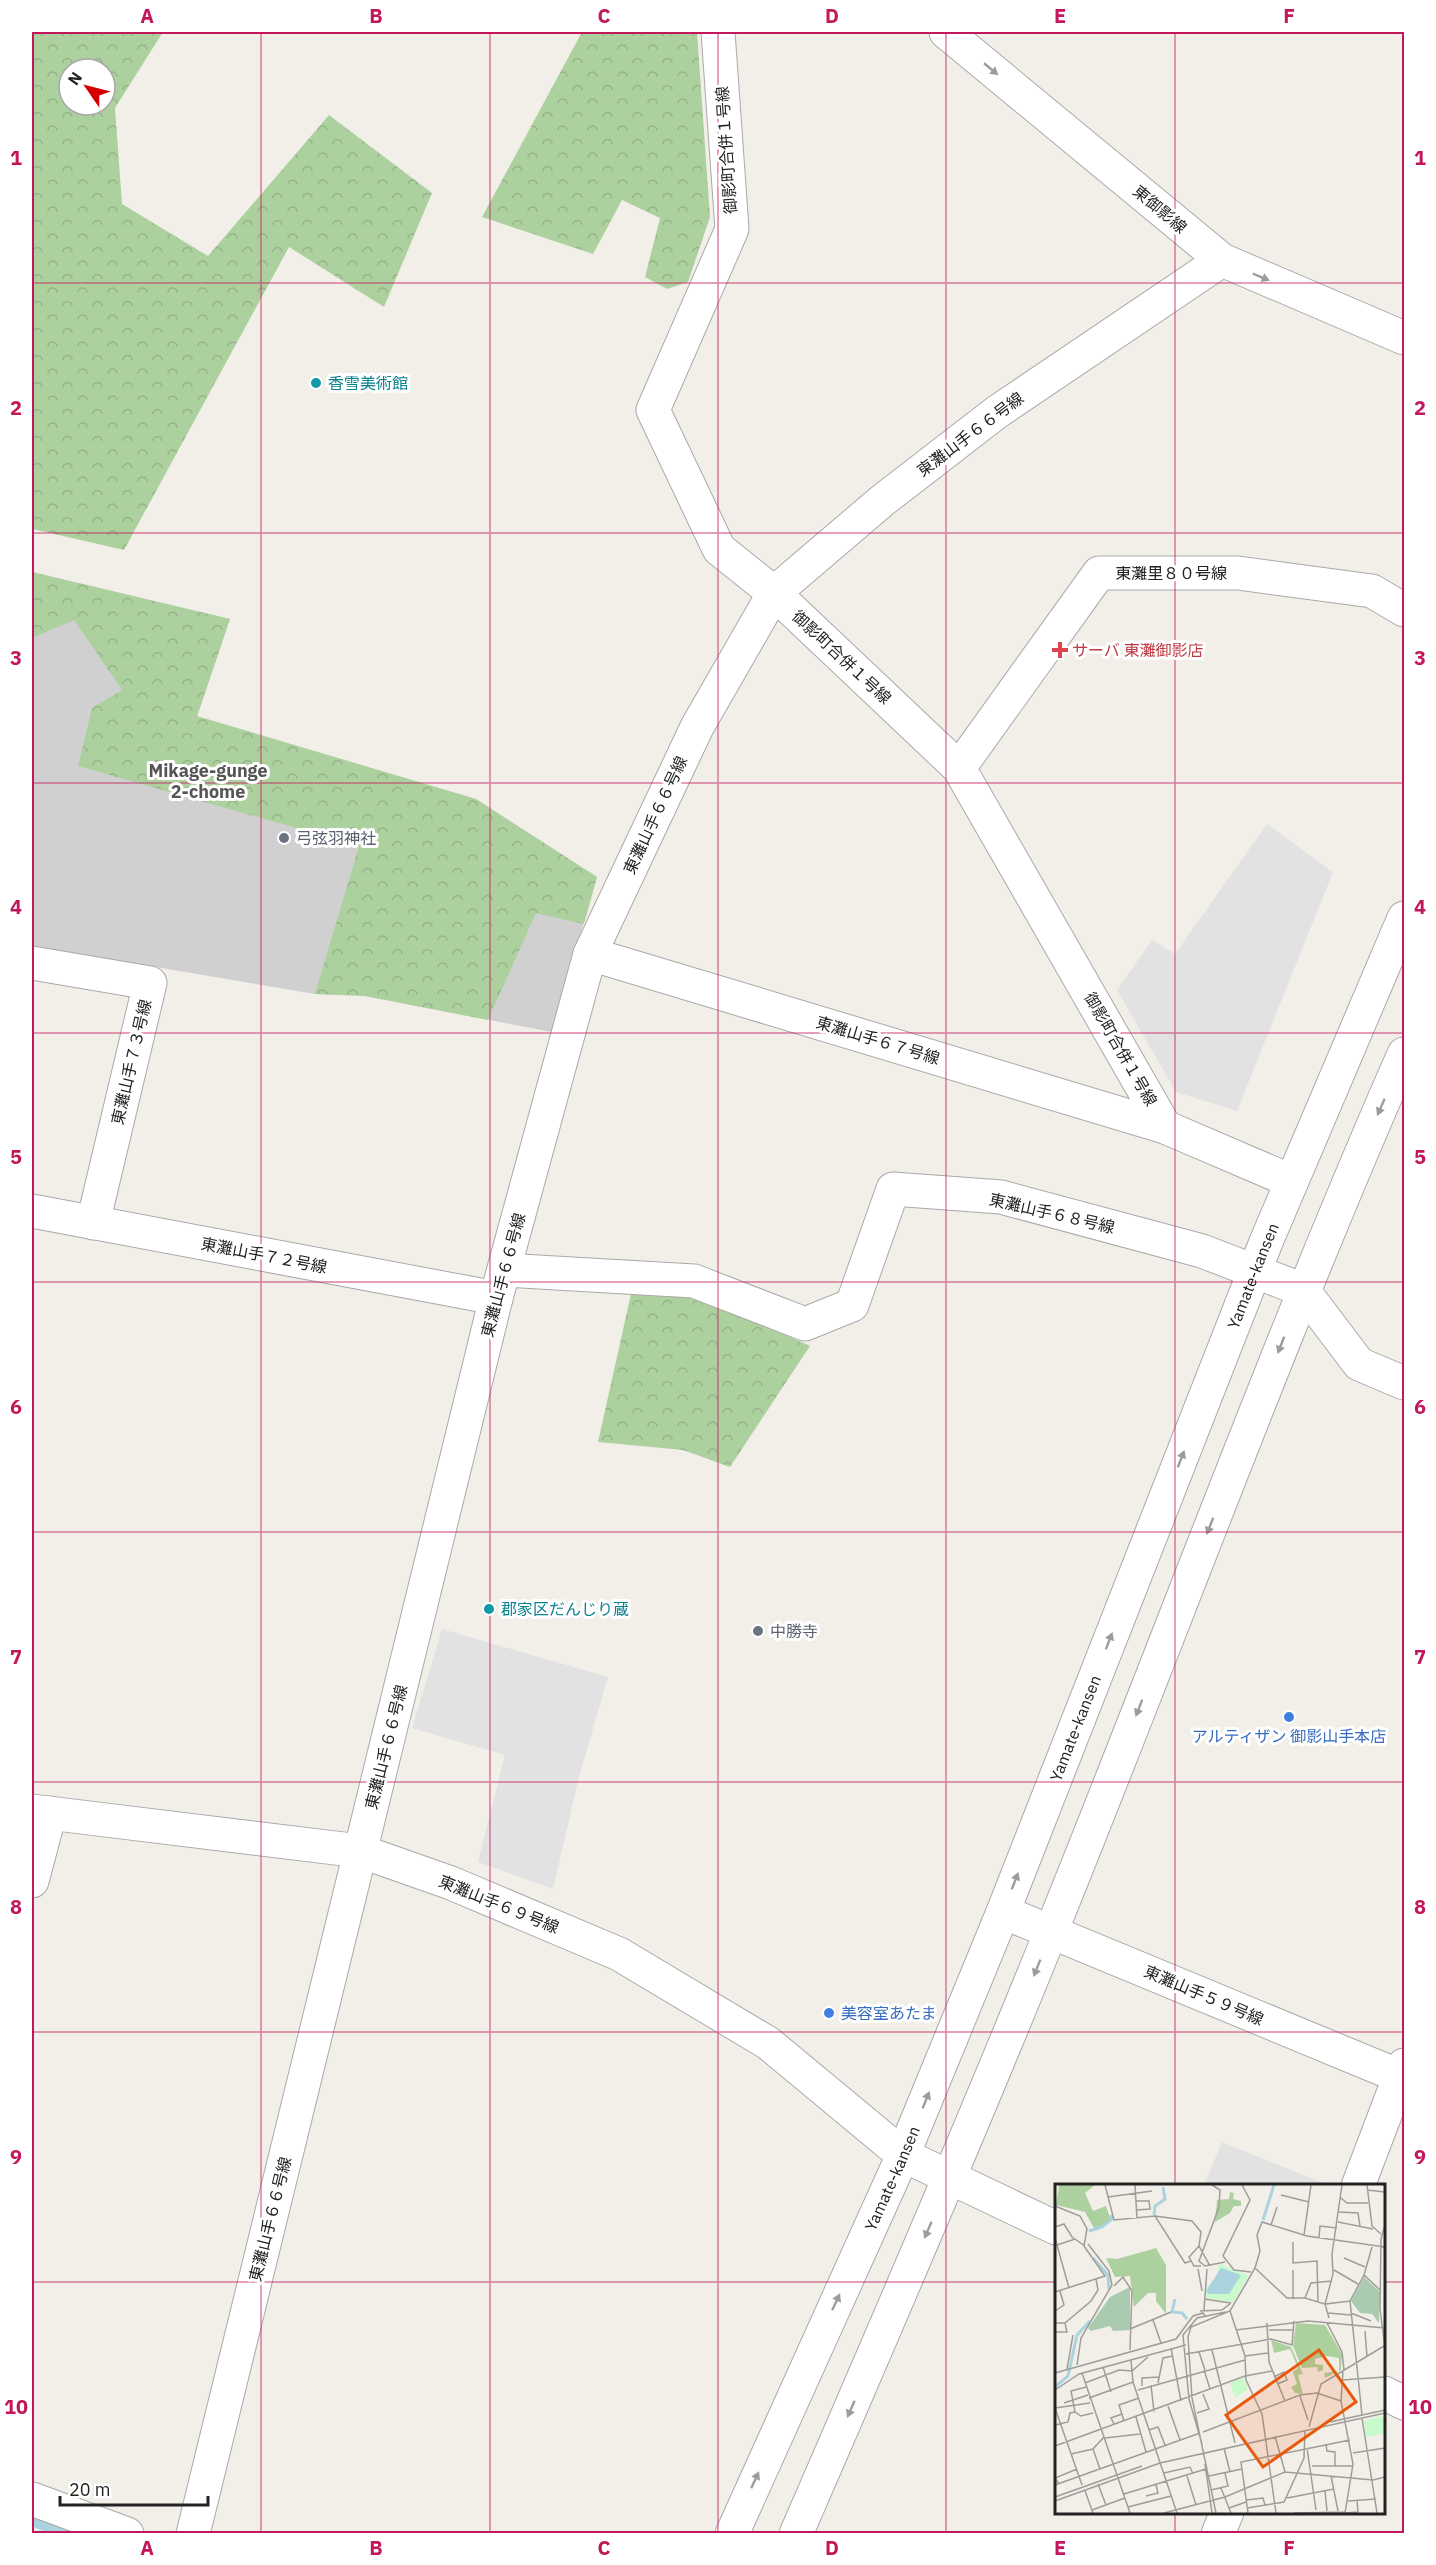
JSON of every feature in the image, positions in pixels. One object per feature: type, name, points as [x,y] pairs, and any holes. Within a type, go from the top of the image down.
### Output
[{"type":"street","name":"御影町合併１号線","points":[[718,32],[732,229],[653,410],[719,549],[774,593],[959,768],[1165,1127]]},
{"type":"street","name":"東御影線","points":[[946,32],[1221,260],[1404,338]]},
{"type":"street","name":"東灘山手６６号線","points":[[193,2534],[500,1284],[590,954],[697,727],[774,593],[883,500],[997,412],[1221,260]]},
{"type":"street","name":"東灘里８０号線","points":[[959,768],[1099,573],[1238,573],[1372,591],[1404,610]]},
{"type":"street","name":"Yamate-kansen","points":[[732,2534],[903,2155],[1003,1912],[1254,1272],[1404,918]]},
{"type":"street","name":"東灘山手６７号線","points":[[590,954],[1165,1127]]},
{"type":"street","name":"東灘山手７３号線","points":[[32,963],[150,983],[93,1223]]},
{"type":"street","points":[[796,2534],[951,2176],[1051,1932],[1303,1290],[1404,1054]]},
{"type":"street","points":[[1165,1127],[1291,1181]]},
{"type":"street","name":"東灘山手６８号線","points":[[500,1284],[694,1281],[805,1324],[852,1305],[893,1189],[1001,1197],[1202,1251],[1254,1272]]},
{"type":"street","name":"東灘山手７２号線","points":[[32,1211],[93,1223],[500,1284]]},
{"type":"street","points":[[1254,1272],[1303,1290],[1359,1364],[1404,1383]]},
{"type":"street","points":[[32,1881],[41,1812]]},
{"type":"street","name":"東灘山手６９号線","points":[[41,1812],[360,1851],[451,1882],[619,1954],[768,2043],[903,2155],[1055,2228]]},
{"type":"street","name":"東灘山手５９号線","points":[[1003,1912],[1403,2073]]},
{"type":"street","points":[[1359,2184],[1403,2073]]},
{"type":"street","points":[[1385,2394],[1404,2403]]},
{"type":"street","points":[[32,2499],[127,2534]]},
{"type":"street","points":[[1218,2534],[1226,2514]]},
{"type":"shaded area","name":"弓弦羽神社","points":[[32,572],[230,619],[197,717],[476,799],[597,877],[552,1032],[365,996],[315,994],[32,946]]},
{"type":"shaded area","points":[[1267,824],[1333,872],[1237,1111],[1176,1092],[1117,990],[1152,940],[1175,954]]},
{"type":"shaded area","points":[[442,1629],[608,1677],[579,1777],[553,1889],[478,1862],[505,1755],[412,1728]]},
{"type":"shaded area","points":[[1222,2142],[1326,2184],[1204,2184]]},
{"type":"green space","points":[[32,32],[163,32],[117,105],[117,57],[57,57],[57,117],[116,117],[122,204],[208,256],[329,115],[432,193],[384,307],[289,247],[124,550],[32,529]]},
{"type":"green space","points":[[582,32],[697,32],[710,217],[688,282],[667,289],[645,277],[660,218],[622,200],[593,254],[482,217]]},
{"type":"green space","points":[[32,572],[230,619],[197,716],[476,799],[597,877],[584,924],[536,913],[488,1020],[365,996],[315,994],[359,846],[78,766],[92,708],[122,690],[74,620],[32,638]]},
{"type":"green space","points":[[631,1294],[704,1298],[810,1346],[730,1467],[683,1450],[598,1442]]},
{"type":"waterway","points":[[32,2518],[69,2534]]},
{"type":"place","name":"香雪美術館","points":[[316,383]]},
{"type":"place","name":"サーバ 東灘御影店","points":[[1060,650]]},
{"type":"place","name":"弓弦羽神社","points":[[284,838]]},
{"type":"place","name":"郡家区だんじり蔵","points":[[489,1609]]},
{"type":"place","name":"中勝寺","points":[[758,1631]]},
{"type":"place","name":"アルティザン 御影山手本店","points":[[1289,1717]]},
{"type":"place","name":"美容室あたま","points":[[829,2013]]},
{"type":"district","name":"Mikage-gunge 2-chome","points":[[208,781]]}]
